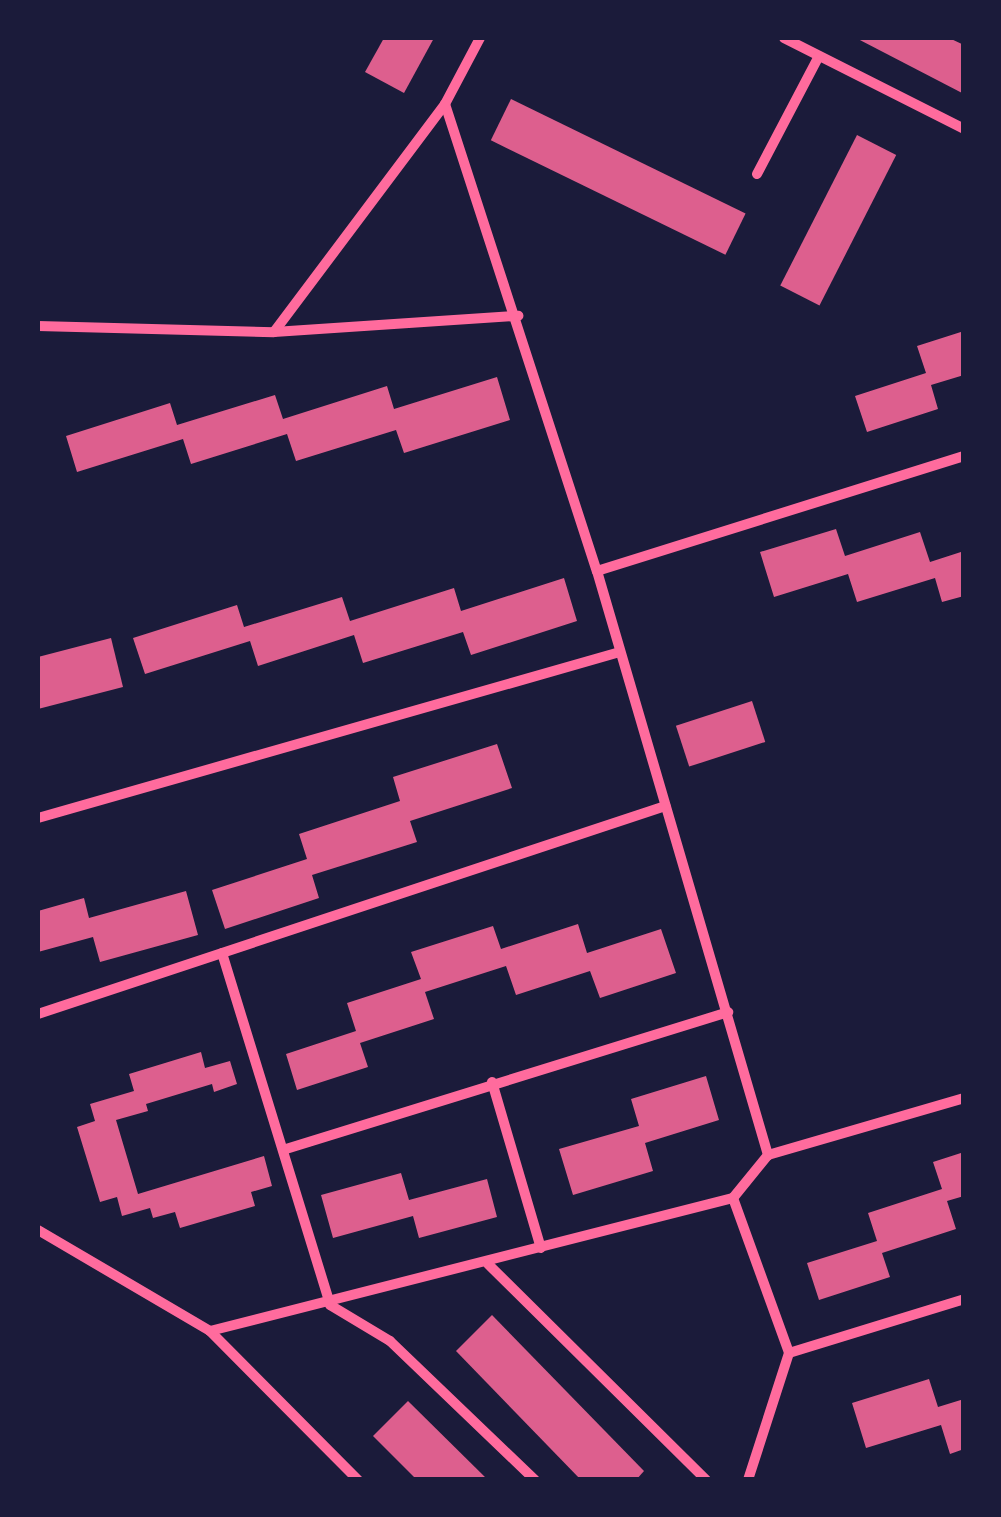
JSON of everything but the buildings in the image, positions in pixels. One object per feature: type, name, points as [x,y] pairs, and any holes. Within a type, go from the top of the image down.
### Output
[{"type":"street","points":[[274,332],[445,104],[480,38]]},
{"type":"street","points":[[784,38],[964,129]]},
{"type":"street","points":[[757,174],[819,56]]},
{"type":"street","points":[[445,104],[518,316],[597,571],[768,1155]]},
{"type":"street","points":[[38,326],[274,332],[518,316]]},
{"type":"street","points":[[597,571],[964,456]]},
{"type":"street","points":[[38,818],[620,652]]},
{"type":"street","points":[[38,1014],[665,806]]},
{"type":"street","points":[[222,953],[286,1150],[330,1305],[390,1340],[535,1480]]},
{"type":"street","points":[[286,1150],[492,1082],[728,1012]]},
{"type":"street","points":[[492,1082],[541,1248]]},
{"type":"street","points":[[210,1331],[330,1305],[733,1198],[768,1155],[964,1098]]},
{"type":"street","points":[[733,1198],[788,1353],[748,1480]]},
{"type":"street","points":[[38,1230],[210,1331],[358,1480]]},
{"type":"street","points":[[488,1264],[706,1480]]},
{"type":"street","points":[[788,1353],[964,1299]]}]
